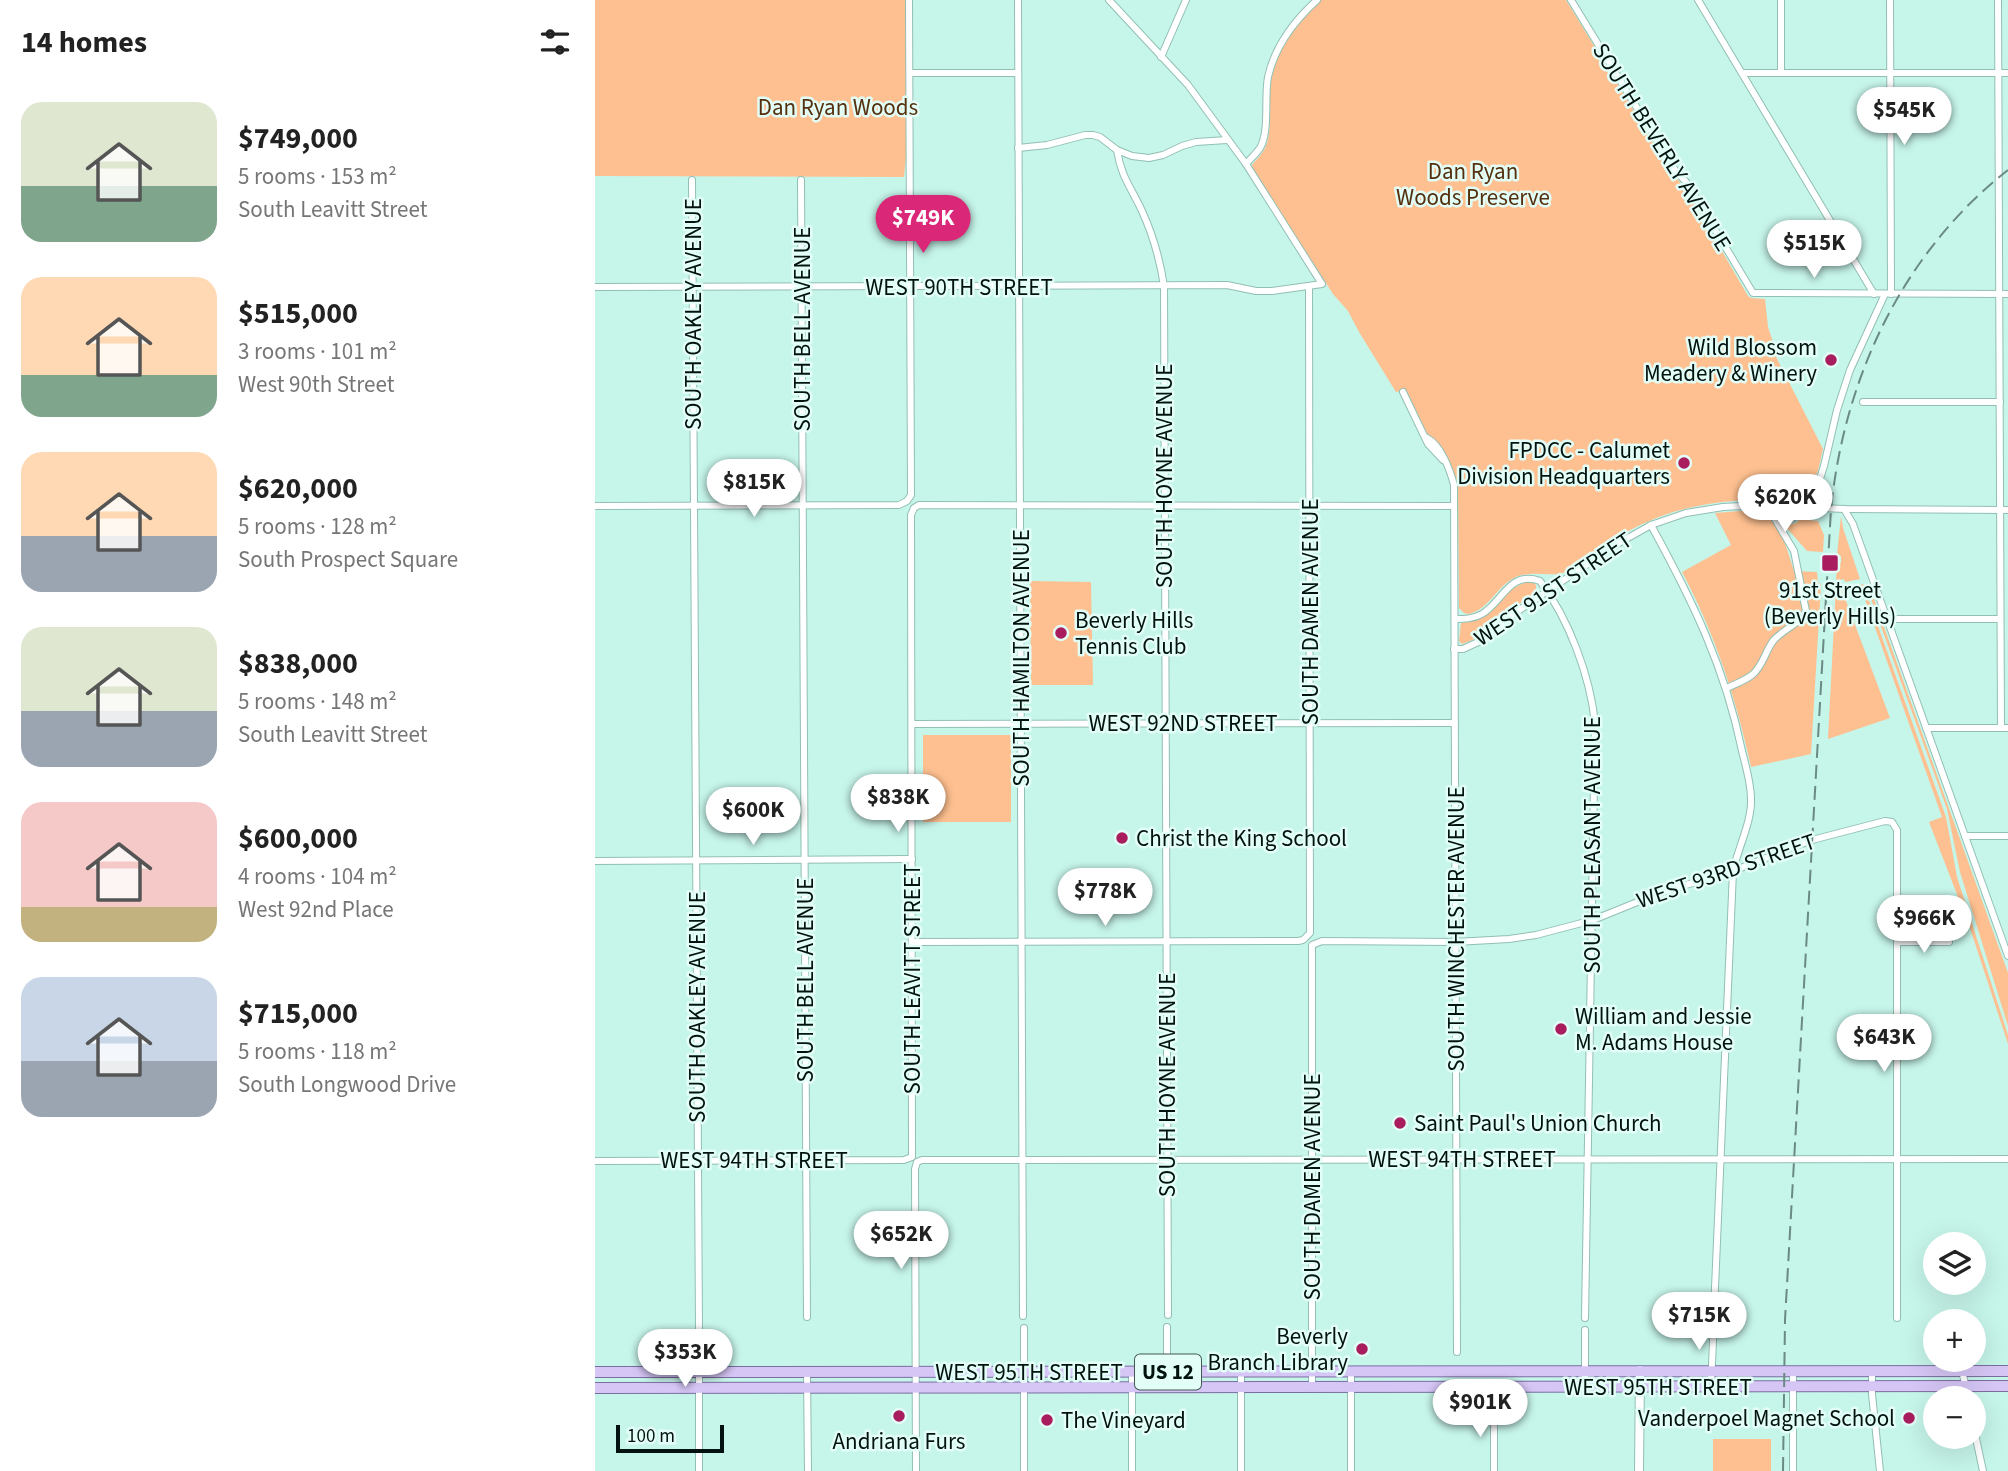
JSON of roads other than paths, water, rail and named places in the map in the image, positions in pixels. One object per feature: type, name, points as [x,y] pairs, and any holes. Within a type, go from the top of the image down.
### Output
[{"type":"main road","name":"WEST 95TH STREET","points":[[595,1372],[1923,1370]]},
{"type":"main road","name":"WEST 95TH STREET","points":[[1986,1371],[2008,1371]]},
{"type":"main road","name":"WEST 95TH STREET","points":[[595,1388],[1923,1386]]},
{"type":"main road","name":"WEST 95TH STREET","points":[[1986,1386],[2008,1386]]},
{"type":"street","points":[[595,506],[899,505],[911,495],[909,0]]},
{"type":"street","name":"SOUTH HAMILTON AVENUE","points":[[1018,0],[1023,1316]]},
{"type":"street","points":[[1109,0],[1188,85],[1245,164],[1261,146],[1265,134],[1268,77],[1281,42],[1300,16],[1317,0]]},
{"type":"street","points":[[1161,57],[1186,0]]},
{"type":"street","name":"SOUTH BEVERLY AVENUE","points":[[1571,0],[1753,293],[1874,294]]},
{"type":"street","points":[[1698,0],[1874,294],[2008,294]]},
{"type":"street","points":[[1781,0],[1781,72]]},
{"type":"street","points":[[1811,507],[1850,370],[1888,294],[1890,0]]},
{"type":"street","points":[[1926,728],[2004,728],[2000,619],[2004,510],[2000,402],[1998,0]]},
{"type":"street","points":[[1743,73],[2008,72]]},
{"type":"street","points":[[910,73],[1018,73]]},
{"type":"street","points":[[1018,148],[1047,145],[1085,135],[1100,137],[1117,150],[1132,156],[1149,158],[1196,142],[1227,140]]},
{"type":"street","name":"SOUTH HOYNE AVENUE","points":[[1117,150],[1122,175],[1138,202],[1153,240],[1164,286],[1168,1315]]},
{"type":"street","name":"WEST 90TH STREET","points":[[595,286],[1227,285],[1257,291],[1322,284],[1245,164]]},
{"type":"street","name":"SOUTH OAKLEY AVENUE","points":[[692,180],[699,1330]]},
{"type":"street","name":"SOUTH BELL AVENUE","points":[[801,180],[807,1317]]},
{"type":"street","name":"SOUTH DAMEN AVENUE","points":[[1167,942],[1298,942],[1307,937],[1311,929],[1308,286]]},
{"type":"street","points":[[1020,506],[1454,506],[1451,476],[1443,460],[1429,444],[1403,393]]},
{"type":"street","points":[[1863,402],[2000,402]]},
{"type":"street","name":"SOUTH LEAVITT STREET","points":[[916,1471],[911,512],[919,505],[1020,506]]},
{"type":"street","name":"SOUTH WINCHESTER AVENUE","points":[[1454,506],[1457,1352]]},
{"type":"street","name":"WEST 91ST STREET","points":[[1454,649],[1463,649],[1487,638],[1515,612],[1651,525],[1686,513],[1741,506],[1765,508],[1772,514],[1794,551],[1806,611],[1804,617],[1773,641],[1761,665],[1752,674],[1727,688]]},
{"type":"street","points":[[1801,506],[1795,517],[1787,520],[1781,516],[1779,506],[1801,506],[1844,509],[2004,510]]},
{"type":"street","points":[[1844,509],[1853,524],[2008,956]]},
{"type":"street","points":[[1651,525],[1698,615],[1727,688],[1738,728],[1751,799],[1750,816],[1733,871],[1711,1387]]},
{"type":"street","points":[[1455,619],[1480,616],[1489,610],[1508,588],[1519,581],[1541,581],[1548,591]]},
{"type":"street","name":"SOUTH PLEASANT AVENUE","points":[[1548,591],[1570,634],[1585,672],[1595,723],[1585,1318]]},
{"type":"street","points":[[1887,619],[2000,619]]},
{"type":"street","name":"WEST 92ND STREET","points":[[912,724],[1455,723]]},
{"type":"street","name":"WEST 93RD STREET","points":[[1312,945],[1322,941],[1455,942],[1536,935],[1593,920],[1671,889],[1733,871],[1816,839],[1877,822],[1892,822],[1896,830],[1898,942]]},
{"type":"street","points":[[1965,836],[2008,836]]},
{"type":"street","points":[[595,861],[912,859]]},
{"type":"street","points":[[912,942],[1167,942]]},
{"type":"street","points":[[1897,1318],[1898,942],[1949,942]]},
{"type":"street","name":"SOUTH DAMEN AVENUE","points":[[1312,945],[1312,1387]]},
{"type":"street","name":"WEST 94TH STREET","points":[[595,1161],[2008,1159]]},
{"type":"street","points":[[1167,1327],[1167,1387]]},
{"type":"street","points":[[1024,1328],[1024,1471]]},
{"type":"street","points":[[1585,1330],[1585,1388]]},
{"type":"street","points":[[699,1341],[699,1471]]},
{"type":"street","points":[[1639,1471],[1640,1370]]},
{"type":"street","points":[[1793,1370],[1793,1471]]},
{"type":"street","points":[[1872,1370],[1871,1387],[1881,1471]]},
{"type":"street","points":[[1132,1371],[1132,1471]]},
{"type":"street","points":[[1241,1372],[1241,1471]]},
{"type":"street","points":[[1351,1372],[1351,1471]]},
{"type":"street","points":[[1962,1372],[1965,1386]]},
{"type":"street","points":[[807,1373],[808,1471]]},
{"type":"street","points":[[1494,1407],[1494,1471]]},
{"type":"street","points":[[1978,1449],[1983,1471]]},
{"type":"railway","points":[[1783,1471],[1785,1320],[1831,509],[1838,460],[1849,412],[1865,366],[1885,321],[1909,279],[1938,239],[1971,203],[2008,170]]},
{"type":"place","name":"Wild Blossom Meadery & Winery","points":[[1831,360]]},
{"type":"place","name":"FPDCC - Calumet Division Headquarters","points":[[1684,463]]},
{"type":"place","name":"91st Street (Beverly Hills)","points":[[1830,563]]},
{"type":"place","name":"Beverly Hills Tennis Club","points":[[1061,633]]},
{"type":"place","name":"Christ the King School","points":[[1122,838]]},
{"type":"place","name":"William and Jessie M. Adams House","points":[[1561,1029]]},
{"type":"place","name":"Saint Paul's Union Church","points":[[1400,1123]]},
{"type":"place","name":"Beverly Branch Library","points":[[1362,1349]]},
{"type":"place","name":"Andriana Furs","points":[[899,1416]]},
{"type":"place","name":"Vanderpoel Magnet School","points":[[1909,1418]]},
{"type":"place","name":"The Vineyard","points":[[1047,1420]]},
{"type":"park label","name":"Dan Ryan Woods","points":[[838,107]]},
{"type":"park label","name":"Dan Ryan Woods Preserve","points":[[1473,184]]}]
